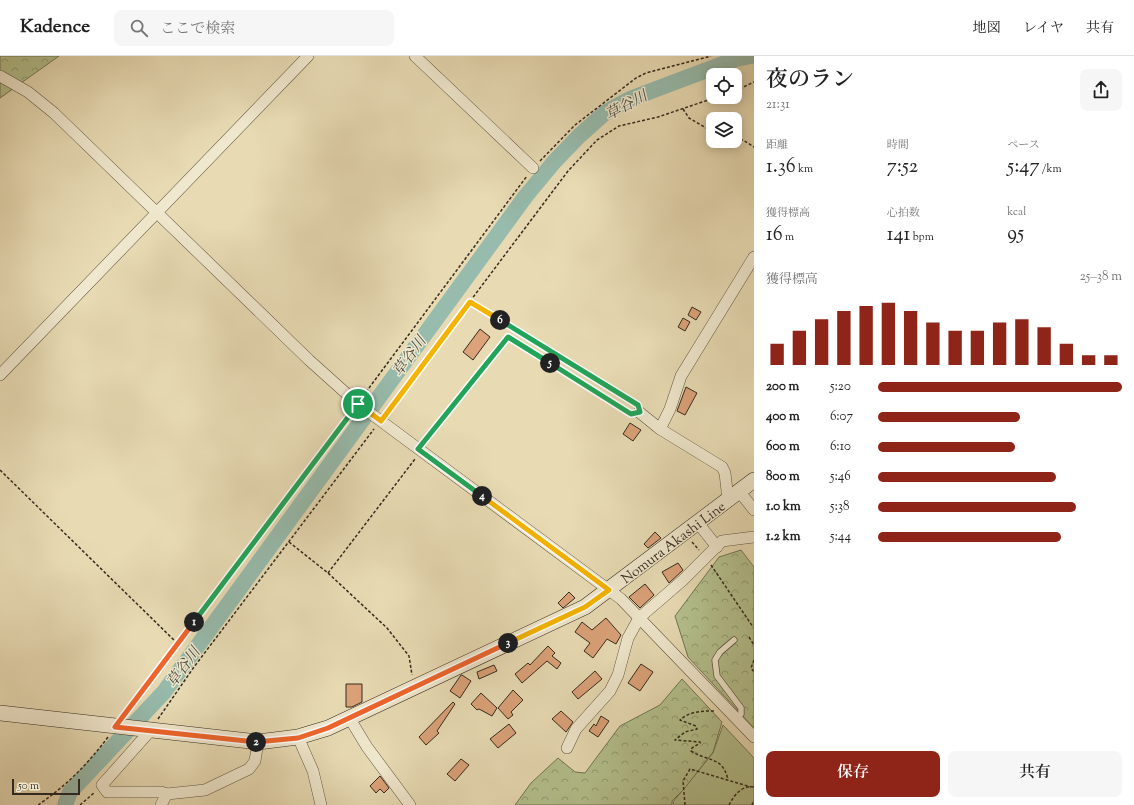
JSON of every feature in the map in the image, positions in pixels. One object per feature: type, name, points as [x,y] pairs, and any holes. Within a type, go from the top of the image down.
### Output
[{"type":"main road","name":"Nomura Akashi Line","points":[[0,713],[258,742],[298,738],[350,719],[408,690],[585,607],[754,480]]},
{"type":"street","points":[[0,375],[308,56]]},
{"type":"street","points":[[415,56],[533,168]]},
{"type":"street","points":[[0,76],[28,92],[54,113],[309,360],[358,404],[609,590],[639,618],[754,737]]},
{"type":"street","points":[[660,429],[670,408],[681,376],[754,257]]},
{"type":"street","points":[[640,412],[660,429],[722,467],[734,496],[754,510]]},
{"type":"street","points":[[698,523],[717,547]]},
{"type":"street","points":[[567,748],[576,729],[610,691],[618,675],[628,638],[639,618],[706,558],[722,541],[754,536]]},
{"type":"street","points":[[350,719],[367,747],[410,805]]},
{"type":"street","points":[[150,731],[102,785],[107,792],[161,792],[167,794],[205,790],[249,768],[255,761],[258,742]]},
{"type":"street","points":[[298,738],[312,771],[321,805]]},
{"type":"street","points":[[161,805],[167,794]]},
{"type":"lane","points":[[734,640],[720,652],[714,660],[717,676],[740,708],[741,714],[737,719]]},
{"type":"path","points":[[38,805],[55,793],[88,763],[358,404],[533,168],[574,125],[636,78],[646,73],[711,56]]},
{"type":"path","points":[[742,88],[754,82]]},
{"type":"path","points":[[150,731],[194,667],[381,421],[568,170],[597,140],[619,126],[658,117],[706,101]]},
{"type":"path","points":[[683,109],[689,118],[706,128]]},
{"type":"path","points":[[742,140],[754,147]]},
{"type":"path","points":[[328,573],[419,450],[508,337],[631,414],[640,412],[638,405],[470,302]]},
{"type":"path","points":[[0,470],[178,644]]},
{"type":"path","points":[[684,533],[706,558],[753,627]]},
{"type":"path","points":[[289,542],[328,573],[387,628],[409,656],[412,681],[408,690]]},
{"type":"path","points":[[749,636],[754,645]]},
{"type":"path","points":[[754,660],[751,668],[754,672]]},
{"type":"path","points":[[721,712],[705,711],[685,716],[680,720],[696,726],[696,729],[684,732],[675,740],[700,742],[691,751],[722,764],[726,770],[728,780]]},
{"type":"path","points":[[685,805],[683,781],[690,769],[751,787]]},
{"type":"path","points":[[80,805],[102,785]]},
{"type":"path","points":[[729,805],[738,792],[744,788],[754,787]]},
{"type":"path","points":[[752,805],[754,800]]},
{"type":"green space","points":[[0,56],[59,56],[0,98]]},
{"type":"green space","points":[[741,550],[754,567],[754,728],[688,657],[675,616],[719,557]]},
{"type":"green space","points":[[682,679],[722,722],[713,752],[684,789],[672,801],[672,805],[515,805],[531,783],[558,758],[575,772],[585,773],[620,726],[660,705]]},
{"type":"green space","points":[[723,725],[754,758],[754,805],[674,805],[673,802],[713,753]]},
{"type":"building","points":[[692,307],[701,312],[696,320],[688,315]]},
{"type":"building","points":[[683,318],[690,322],[685,331],[678,327]]},
{"type":"building","points":[[480,329],[490,337],[473,360],[463,352]]},
{"type":"building","points":[[686,387],[697,393],[685,415],[677,411]]},
{"type":"building","points":[[630,423],[641,430],[633,441],[623,434]]},
{"type":"building","points":[[655,532],[661,538],[648,548],[644,544]]},
{"type":"building","points":[[678,563],[683,570],[669,583],[662,572]]},
{"type":"building","points":[[645,584],[654,595],[640,608],[629,597]]},
{"type":"building","points":[[569,592],[575,598],[563,608],[558,603]]},
{"type":"building","points":[[606,618],[621,635],[616,644],[607,639],[593,658],[584,651],[590,643],[575,632],[582,622],[592,630]]},
{"type":"building","points":[[548,646],[555,653],[552,656],[561,663],[557,669],[547,661],[522,683],[515,674],[528,663],[530,665]]},
{"type":"building","points":[[641,664],[653,672],[640,691],[628,683]]},
{"type":"building","points":[[494,665],[497,671],[479,679],[477,672]]},
{"type":"building","points":[[595,671],[602,679],[578,699],[572,692]]},
{"type":"building","points":[[461,675],[471,681],[460,698],[450,691]]},
{"type":"building","points":[[346,684],[362,684],[362,702],[352,707],[346,707]]},
{"type":"building","points":[[513,690],[523,700],[511,712],[513,715],[508,719],[498,708]]},
{"type":"building","points":[[481,693],[497,708],[492,716],[479,709],[477,710],[471,704]]},
{"type":"building","points":[[453,702],[455,704],[437,731],[439,733],[426,745],[419,737]]},
{"type":"building","points":[[561,711],[573,722],[566,732],[552,719]]},
{"type":"building","points":[[601,716],[609,721],[598,737],[589,731],[594,724],[596,726]]},
{"type":"building","points":[[509,724],[516,733],[498,748],[490,739]]},
{"type":"building","points":[[461,759],[469,765],[455,781],[447,774]]},
{"type":"building","points":[[380,776],[389,788],[384,793],[380,789],[376,793],[370,786]]},
{"type":"waterway","name":"草谷川","points":[[65,805],[70,792],[164,692],[525,197],[554,162],[579,136],[606,112],[630,99],[736,59],[751,56]]},
{"type":"route","points":[[470,302],[638,405],[640,412],[631,414],[508,337],[418,449],[609,590],[585,607],[350,719],[298,738],[258,742],[115,727],[178,644],[358,404],[381,421],[470,302]]}]
